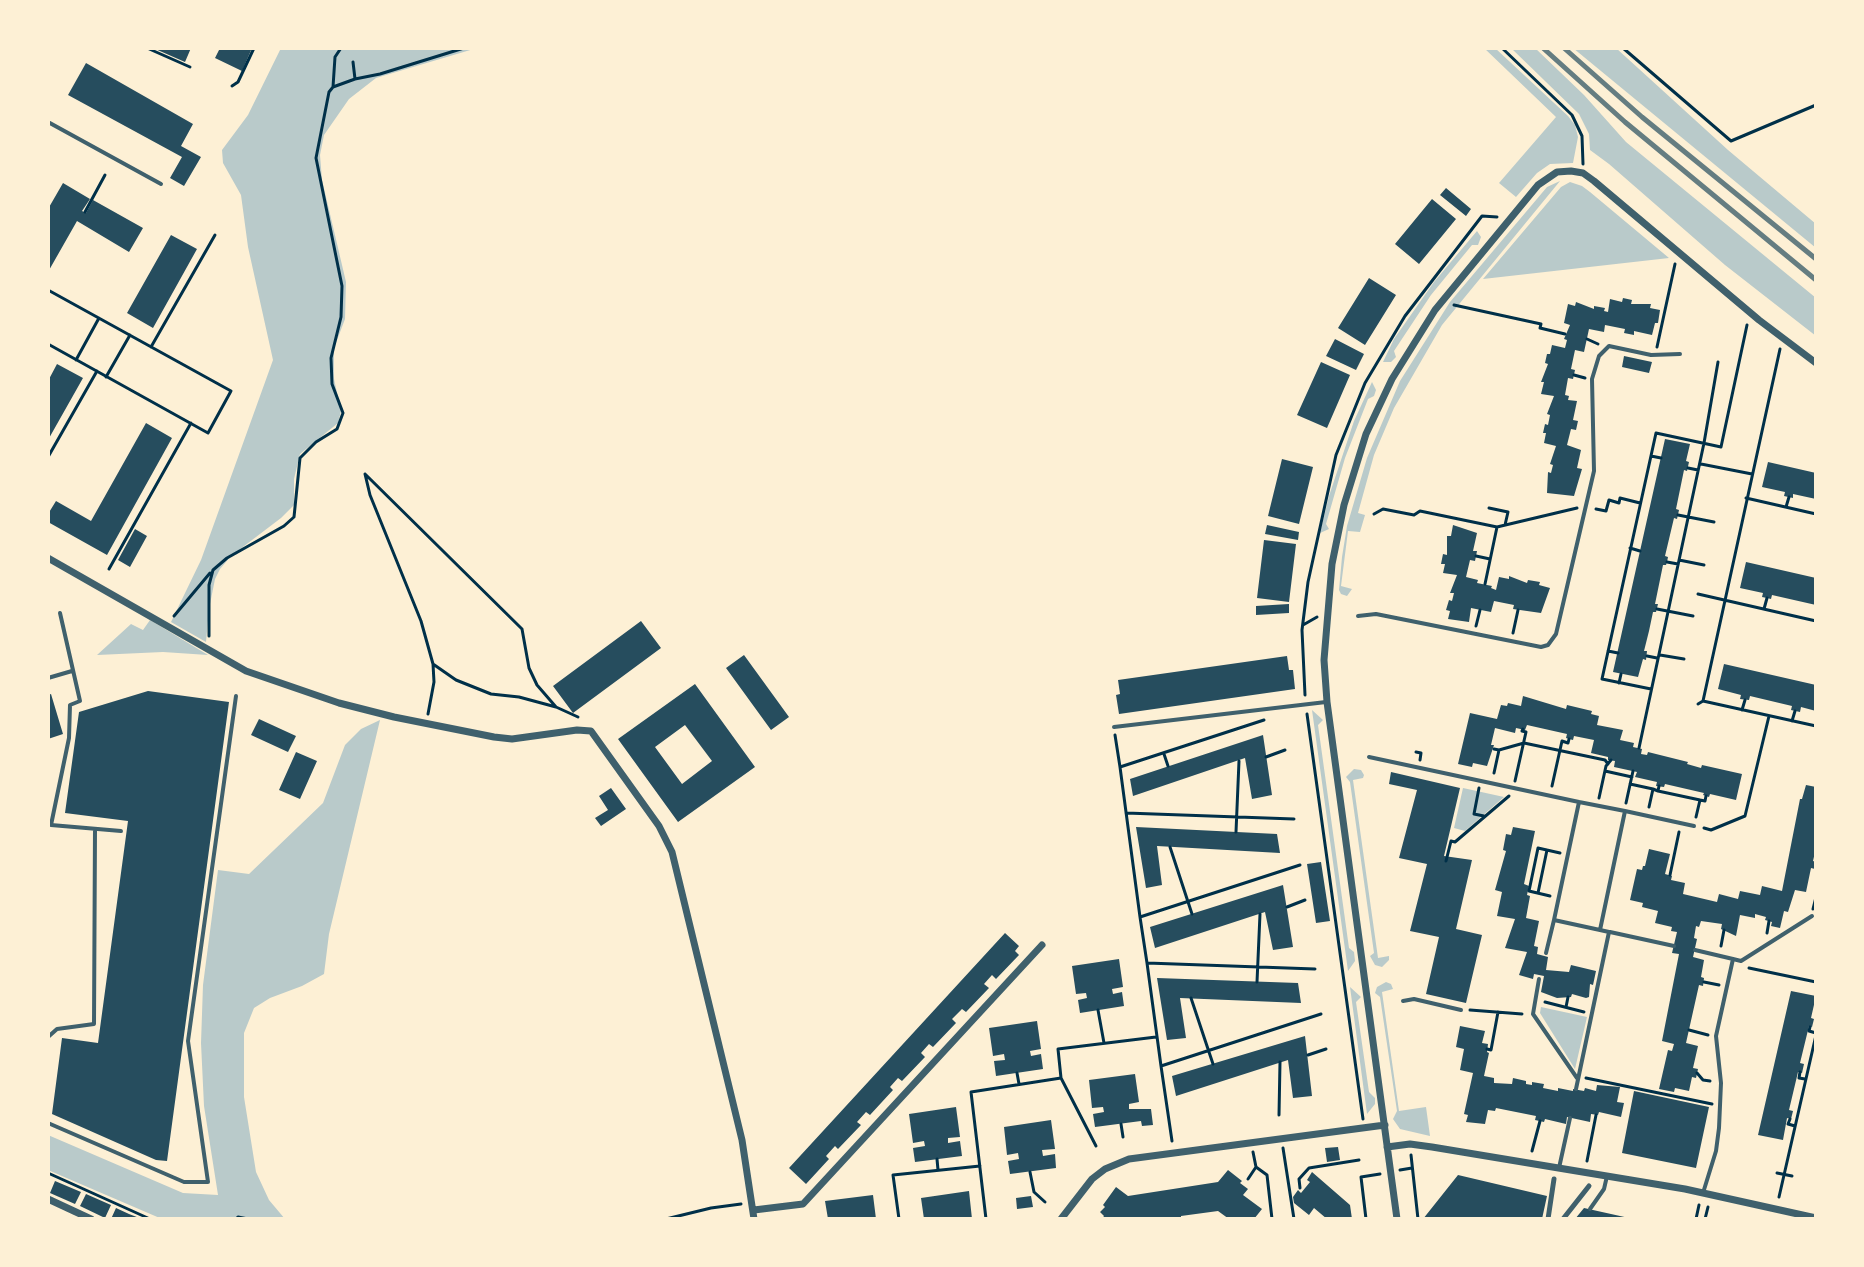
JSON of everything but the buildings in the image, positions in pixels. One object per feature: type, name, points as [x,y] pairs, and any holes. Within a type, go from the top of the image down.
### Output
[{"type":"street","points":[[1397,1219],[1327,702],[1324,660],[1332,564],[1347,493],[1366,434],[1392,379],[1419,333],[1444,299],[1538,185],[1557,172],[1571,171],[1583,173],[1594,181],[1759,320],[1816,363]]},
{"type":"street","points":[[48,558],[246,671],[359,709],[512,739],[577,730],[591,731],[670,845],[742,1140],[754,1210],[803,1204],[1042,945]]},
{"type":"street","points":[[1061,1219],[1082,1191],[1105,1169],[1129,1159],[1385,1125]]},
{"type":"street","points":[[1387,1147],[1421,1145],[1703,1193],[1816,1218]]},
{"type":"street","points":[[1548,1219],[1554,1179]]},
{"type":"street","points":[[1563,1219],[1589,1186]]},
{"type":"street","points":[[48,1199],[91,1219]]},
{"type":"lane","points":[[48,122],[161,184]]},
{"type":"lane","points":[[1358,616],[1376,614],[1541,647],[1548,645],[1556,634],[1594,471],[1592,379],[1599,356],[1609,346],[1656,354],[1680,354]]},
{"type":"lane","points":[[60,613],[80,701],[70,705],[69,738],[51,825],[121,831]]},
{"type":"lane","points":[[48,678],[72,671]]},
{"type":"lane","points":[[48,1123],[184,1182],[208,1182],[188,1041],[236,696]]},
{"type":"lane","points":[[1114,727],[1327,702]]},
{"type":"lane","points":[[1369,757],[1694,826]]},
{"type":"lane","points":[[48,787],[58,790]]},
{"type":"lane","points":[[1546,953],[1579,802]]},
{"type":"lane","points":[[1600,930],[1625,811]]},
{"type":"lane","points":[[48,1037],[57,1029],[94,1024],[95,829]]},
{"type":"lane","points":[[1695,950],[1741,961],[1812,916]]},
{"type":"lane","points":[[1554,920],[1674,946]]},
{"type":"lane","points":[[1576,1089],[1609,932]]},
{"type":"lane","points":[[1703,1193],[1716,1151],[1721,1083],[1716,1036],[1733,959]]},
{"type":"lane","points":[[1539,979],[1533,1014],[1578,1078]]},
{"type":"lane","points":[[1403,1001],[1414,999],[1461,1010]]},
{"type":"lane","points":[[1559,1168],[1570,1118]]},
{"type":"lane","points":[[1590,1209],[1604,1189],[1607,1176]]},
{"type":"path","points":[[147,48],[190,67]]},
{"type":"path","points":[[232,86],[238,82],[254,48]]},
{"type":"path","points":[[333,87],[335,57],[341,48]]},
{"type":"path","points":[[166,625],[227,558],[284,526],[294,517],[300,458],[316,442],[337,429],[343,413],[332,384],[331,358],[341,317],[342,286],[316,158],[329,92],[333,87],[355,79],[464,48]]},
{"type":"path","points":[[1502,48],[1572,115],[1582,136],[1583,173]]},
{"type":"path","points":[[1623,48],[1731,141],[1816,105]]},
{"type":"path","points":[[353,62],[355,79]]},
{"type":"path","points":[[85,212],[105,175]]},
{"type":"path","points":[[151,347],[215,235]]},
{"type":"path","points":[[1656,354],[1676,261]]},
{"type":"path","points":[[48,290],[231,391],[208,433],[48,344]]},
{"type":"path","points":[[1444,299],[1458,308],[1541,324],[1540,328],[1565,334]]},
{"type":"path","points":[[76,360],[99,318]]},
{"type":"path","points":[[1651,689],[1602,679],[1656,433],[1721,447],[1748,322]]},
{"type":"path","points":[[106,377],[130,335]]},
{"type":"path","points":[[1587,339],[1595,341]]},
{"type":"path","points":[[1703,701],[1780,347]]},
{"type":"path","points":[[1639,748],[1700,463],[1718,362]]},
{"type":"path","points":[[48,457],[97,371]]},
{"type":"path","points":[[109,569],[191,423]]},
{"type":"path","points":[[1651,456],[1661,458]]},
{"type":"path","points":[[1700,463],[1752,474]]},
{"type":"path","points":[[1688,468],[1698,470]]},
{"type":"path","points":[[425,723],[434,682],[433,664],[421,621],[370,495],[365,474],[522,629],[529,668],[537,685],[556,707]]},
{"type":"path","points":[[1786,507],[1789,497]]},
{"type":"path","points":[[1374,514],[1383,509],[1414,515],[1420,511],[1497,527],[1586,506],[1606,511],[1609,500],[1619,503],[1620,498],[1640,503]]},
{"type":"path","points":[[1746,498],[1816,514]]},
{"type":"path","points":[[1489,508],[1508,512],[1505,525]]},
{"type":"path","points":[[1678,515],[1714,522]]},
{"type":"path","points":[[1485,584],[1497,527]]},
{"type":"path","points":[[1630,548],[1640,551]]},
{"type":"path","points":[[1476,556],[1490,559]]},
{"type":"path","points":[[1667,562],[1704,565]]},
{"type":"path","points":[[209,649],[209,585],[213,570]]},
{"type":"path","points":[[1698,594],[1815,621],[1816,614]]},
{"type":"path","points":[[1764,609],[1767,598]]},
{"type":"path","points":[[1657,609],[1693,616]]},
{"type":"path","points":[[1474,634],[1480,610]]},
{"type":"path","points":[[1512,641],[1518,610]]},
{"type":"path","points":[[1303,625],[1306,704],[1363,1117]]},
{"type":"path","points":[[1608,651],[1618,653]]},
{"type":"path","points":[[1647,656],[1684,659]]},
{"type":"path","points":[[433,664],[456,680],[491,694],[519,697],[556,707],[588,721],[591,731]]},
{"type":"path","points":[[1619,683],[1621,674]]},
{"type":"path","points":[[1742,710],[1745,700]]},
{"type":"path","points":[[1698,704],[1703,701],[1816,726]]},
{"type":"path","points":[[1792,721],[1795,711]]},
{"type":"path","points":[[1700,800],[1694,826],[1711,830],[1745,816],[1769,716]]},
{"type":"path","points":[[1120,767],[1265,720]]},
{"type":"path","points":[[1114,727],[1174,1153]]},
{"type":"path","points":[[1446,861],[1451,841],[1455,842],[1516,788],[1526,732],[1523,729]]},
{"type":"path","points":[[1550,795],[1562,741],[1568,743],[1569,739]]},
{"type":"path","points":[[1491,783],[1496,750],[1524,743],[1560,750],[1609,762],[1597,805]]},
{"type":"path","points":[[1266,757],[1285,750]]},
{"type":"path","points":[[1164,753],[1168,766]]},
{"type":"path","points":[[1236,832],[1239,761]]},
{"type":"path","points":[[1605,771],[1632,777]]},
{"type":"path","points":[[1625,811],[1633,771]]},
{"type":"path","points":[[1481,780],[1474,814],[1485,816]]},
{"type":"path","points":[[1630,784],[1705,801],[1706,796]]},
{"type":"path","points":[[1647,816],[1657,789]]},
{"type":"path","points":[[1126,813],[1294,819]]},
{"type":"path","points":[[1670,875],[1681,823]]},
{"type":"path","points":[[1170,847],[1192,914]]},
{"type":"path","points":[[1559,897],[1528,891],[1538,848],[1568,855]]},
{"type":"path","points":[[1131,849],[1140,849]]},
{"type":"path","points":[[1538,893],[1547,850]]},
{"type":"path","points":[[1140,917],[1300,865]]},
{"type":"path","points":[[1287,907],[1305,900]]},
{"type":"path","points":[[1257,982],[1260,914]]},
{"type":"path","points":[[1719,956],[1724,930]]},
{"type":"path","points":[[1733,959],[1742,966],[1816,982]]},
{"type":"path","points":[[1147,963],[1315,969]]},
{"type":"path","points":[[1704,982],[1727,987]]},
{"type":"path","points":[[1566,1007],[1568,997]]},
{"type":"path","points":[[1152,998],[1160,998]]},
{"type":"path","points":[[1191,998],[1213,1064]]},
{"type":"path","points":[[1536,1000],[1592,1013]]},
{"type":"path","points":[[1098,1010],[1104,1043]]},
{"type":"path","points":[[1461,1010],[1533,1014]]},
{"type":"path","points":[[1487,1049],[1491,1050],[1498,1012]]},
{"type":"path","points":[[1161,1066],[1321,1014]]},
{"type":"path","points":[[1779,1197],[1816,1034],[1809,1031],[1810,1027]]},
{"type":"path","points":[[1689,1030],[1716,1036]]},
{"type":"path","points":[[1096,1146],[1061,1078],[1058,1049],[1157,1037]]},
{"type":"path","points":[[1308,1055],[1326,1049]]},
{"type":"path","points":[[1279,1115],[1280,1062]]},
{"type":"path","points":[[1800,1072],[1799,1078],[1806,1080]]},
{"type":"path","points":[[1017,1073],[1019,1084]]},
{"type":"path","points":[[1697,1073],[1703,1080],[1721,1083]]},
{"type":"path","points":[[986,1219],[971,1092],[1061,1078]]},
{"type":"path","points":[[1578,1078],[1720,1106]]},
{"type":"path","points":[[1587,1161],[1596,1115]]},
{"type":"path","points":[[1790,1119],[1788,1124],[1795,1126]]},
{"type":"path","points":[[1532,1151],[1540,1121]]},
{"type":"path","points":[[1121,1124],[1123,1137]]},
{"type":"path","points":[[1283,1148],[1294,1219]]},
{"type":"path","points":[[1253,1152],[1256,1167],[1267,1175],[1272,1219]]},
{"type":"path","points":[[937,1159],[938,1170]]},
{"type":"path","points":[[1290,1188],[1300,1186],[1299,1179],[1309,1168],[1359,1160]]},
{"type":"path","points":[[899,1219],[893,1175],[980,1166]]},
{"type":"path","points":[[1248,1179],[1256,1167]]},
{"type":"path","points":[[1401,1170],[1412,1168],[1418,1219]]},
{"type":"path","points":[[1030,1172],[1034,1192],[1045,1202]]},
{"type":"path","points":[[48,1173],[150,1219]]},
{"type":"path","points":[[1777,1173],[1792,1176]]},
{"type":"path","points":[[1366,1219],[1361,1177],[1379,1174]]},
{"type":"path","points":[[1696,1219],[1699,1205]]},
{"type":"path","points":[[1705,1219],[1708,1207]]},
{"type":"path","points":[[666,1219],[711,1208],[754,1210]]},
{"type":"path","points":[[236,1219],[248,1219]]},
{"type":"shaded area","points":[[281,48],[477,48],[376,78],[349,99],[324,135],[320,155],[322,180],[346,282],[345,319],[334,348],[334,379],[341,411],[338,423],[300,454],[294,479],[294,505],[231,556],[220,569],[209,609],[206,642],[171,622],[201,560],[273,360],[248,247],[241,195],[223,163],[222,150],[248,115]]},
{"type":"shaded area","points":[[1484,48],[1495,48],[1568,116],[1575,125],[1578,137],[1573,163],[1550,164],[1537,173],[1516,197],[1499,183],[1556,117]]},
{"type":"shaded area","points":[[1511,48],[1535,48],[1584,95],[1626,142],[1816,298],[1816,336],[1725,265],[1590,150],[1589,134],[1579,114]]},
{"type":"shaded area","points":[[1573,48],[1616,48],[1728,150],[1816,224],[1816,248]]},
{"type":"shaded area","points":[[1560,181],[1442,325],[1394,408],[1374,455],[1358,513],[1365,515],[1360,532],[1348,531],[1341,586],[1352,589],[1347,596],[1341,594],[1339,590],[1347,526],[1367,458],[1400,381],[1450,302],[1547,187]]},
{"type":"shaded area","points":[[1570,182],[1590,192],[1669,258],[1483,279],[1561,187]]},
{"type":"shaded area","points":[[1477,231],[1481,237],[1478,245],[1472,245],[1431,295],[1394,351],[1396,357],[1391,362],[1383,362],[1394,339],[1434,282]]},
{"type":"shaded area","points":[[1372,382],[1376,390],[1374,396],[1368,399],[1345,458],[1326,524],[1329,529],[1320,533],[1354,421]]},
{"type":"shaded area","points":[[150,620],[208,655],[163,652],[97,655],[131,624],[143,630]]},
{"type":"shaded area","points":[[1312,710],[1323,720],[1318,725],[1349,948],[1354,952],[1355,961],[1348,971]]},
{"type":"shaded area","points":[[380,720],[329,934],[324,974],[254,1008],[244,1033],[244,1097],[256,1172],[269,1200],[285,1219],[162,1219],[48,1170],[48,1135],[183,1193],[218,1195],[204,1106],[201,1043],[203,985],[218,870],[249,874],[323,803],[345,745],[361,729]]},
{"type":"shaded area","points":[[1354,769],[1361,770],[1364,775],[1353,780],[1378,958],[1389,956],[1382,967],[1375,965],[1370,956],[1374,953],[1350,782],[1346,777]]},
{"type":"shaded area","points":[[1463,788],[1504,797],[1465,831],[1454,828]]},
{"type":"shaded area","points":[[1386,982],[1393,989],[1382,992],[1399,1111],[1426,1107],[1430,1136],[1400,1129],[1393,1119],[1397,1111],[1380,997],[1375,993],[1377,987]]},
{"type":"shaded area","points":[[1350,987],[1361,997],[1356,1002],[1369,1092],[1375,1098],[1375,1104],[1367,1114]]},
{"type":"shaded area","points":[[1541,1007],[1587,1017],[1575,1069],[1540,1013]]},
{"type":"railway","points":[[1543,48],[1625,122],[1816,280]]},
{"type":"railway","points":[[1564,48],[1642,117],[1816,259]]}]
